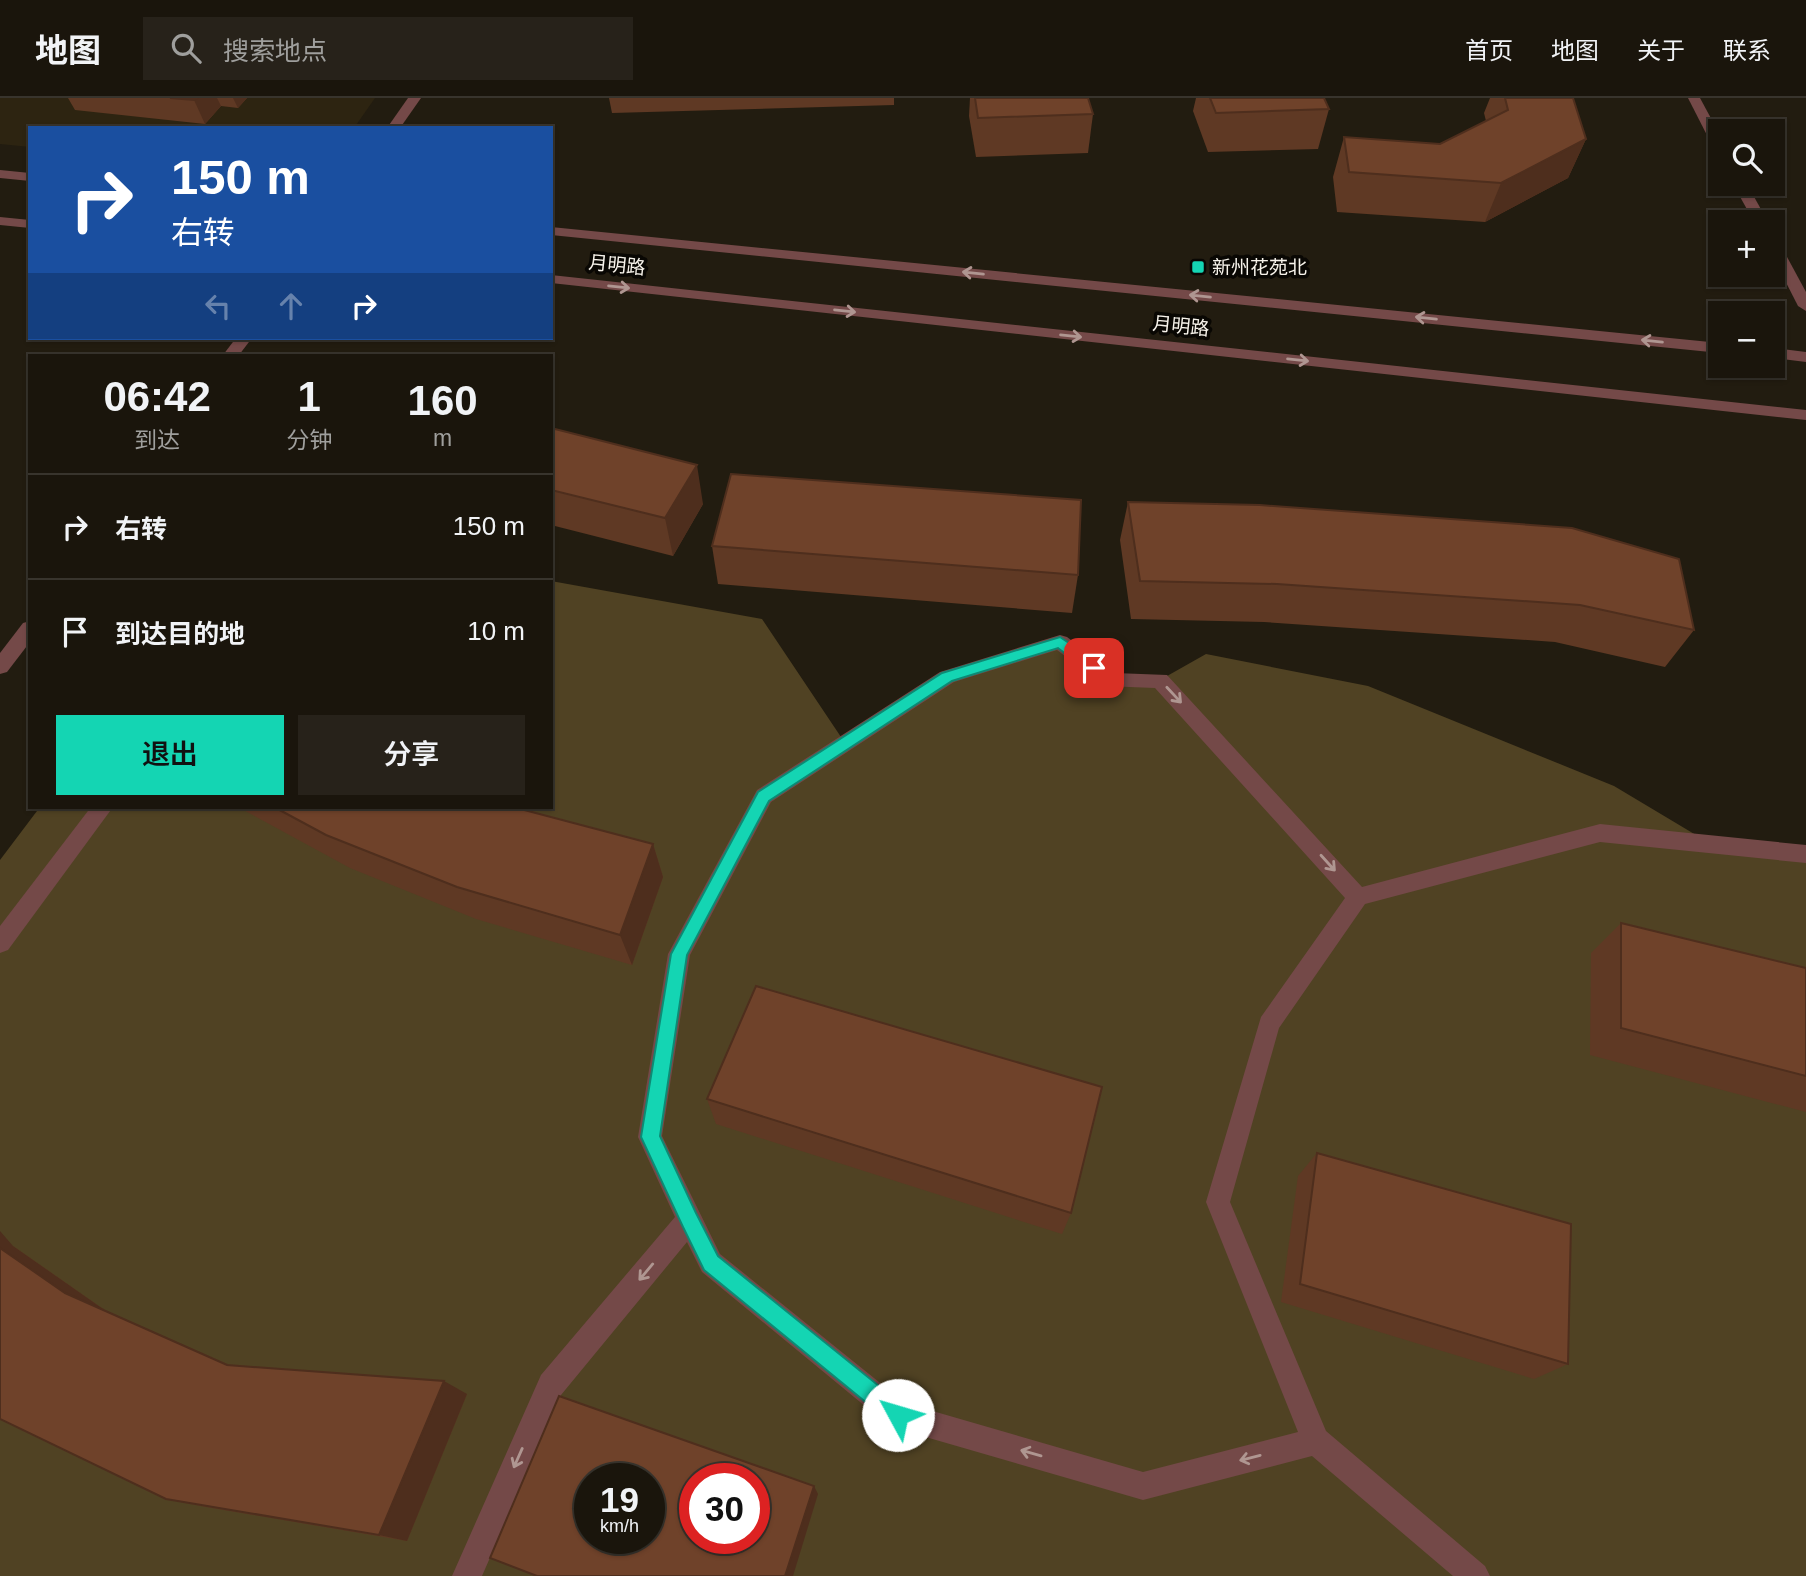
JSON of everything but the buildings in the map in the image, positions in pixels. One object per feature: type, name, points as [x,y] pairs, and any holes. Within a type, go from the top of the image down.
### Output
[{"type":"street","points":[[394,126],[415,98]]},
{"type":"street","points":[[1694,98],[1708,124]]},
{"type":"street","points":[[0,174],[28,177]]},
{"type":"street","points":[[0,221],[28,225]]},
{"type":"street","name":"月明路","points":[[553,231],[1708,347]]},
{"type":"street","points":[[1785,267],[1806,306]]},
{"type":"street","name":"月明路","points":[[553,279],[1806,415]]},
{"type":"street","points":[[232,354],[242,340]]},
{"type":"street","points":[[1785,354],[1806,357]]},
{"type":"street","points":[[0,667],[28,631]]},
{"type":"street","points":[[1317,1441],[1143,1486],[898,1415],[711,1263],[650,1137],[679,954],[764,796],[947,677],[1060,642],[1111,681],[1160,680],[1358,897]]},
{"type":"street","points":[[0,943],[101,809]]},
{"type":"street","points":[[1475,1576],[1317,1441],[1218,1202],[1269,1024],[1358,897],[1600,833],[1806,854]]},
{"type":"street","points":[[467,1576],[551,1385],[689,1220]]},
{"type":"shaded area","points":[[0,98],[375,98],[355,126],[28,126],[28,147],[0,144]]},
{"type":"shaded area","points":[[553,581],[762,619],[845,743],[947,677],[1060,642],[1112,681],[1160,680],[1206,654],[1368,686],[1614,786],[1711,844],[1806,854],[1806,1576],[0,1576],[0,860],[38,809],[553,809]]},
{"type":"place","name":"新州花苑北","points":[[1198,267]]},
{"type":"route","points":[[898,1415],[711,1263],[689,1220],[650,1137],[679,954],[764,796],[947,677],[1060,642],[1094,668]]}]
